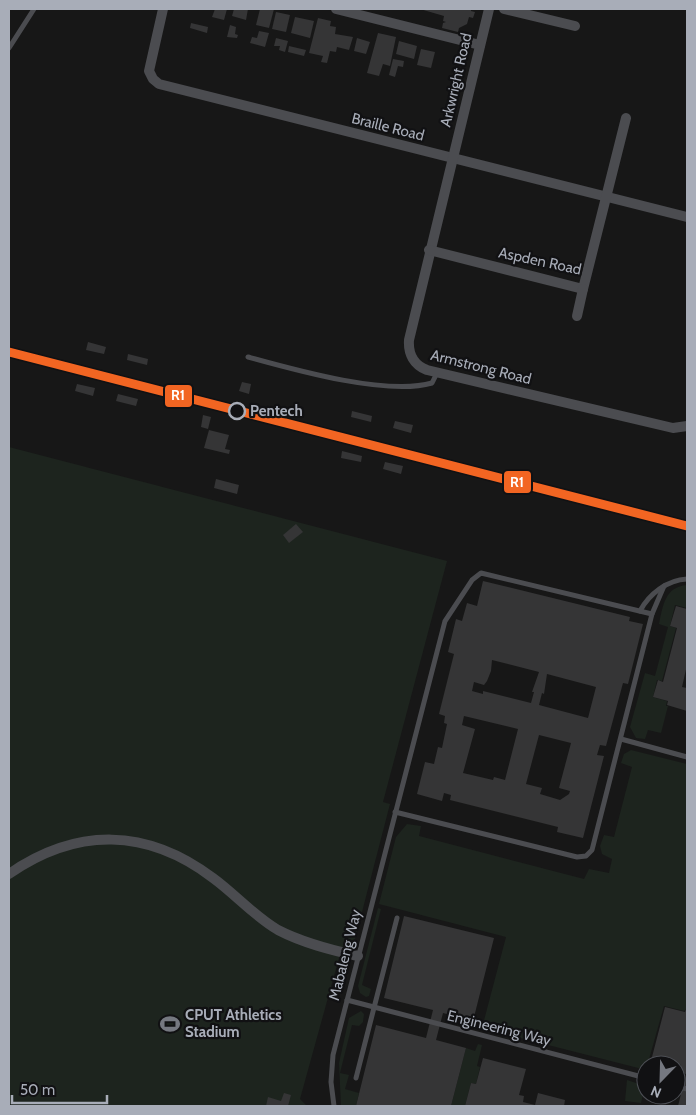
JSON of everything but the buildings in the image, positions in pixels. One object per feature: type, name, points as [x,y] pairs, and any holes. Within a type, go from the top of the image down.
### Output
[{"type":"street","name":"Braille Road","points":[[163,9],[149,71],[153,79],[159,84],[687,217]]},
{"type":"street","points":[[336,9],[480,45]]},
{"type":"street","name":"Arkwright Road","points":[[453,159],[489,9]]},
{"type":"street","points":[[504,9],[575,26]]},
{"type":"street","name":"Aspden Road","points":[[429,250],[583,289],[626,118]]},
{"type":"street","name":"Armstrong Road","points":[[453,159],[429,250],[408,346],[411,357],[418,365],[438,373],[673,428],[687,426]]},
{"type":"street","points":[[576,316],[583,289]]},
{"type":"street","points":[[9,874],[30,859],[56,847],[98,840],[146,844],[173,852],[194,864],[215,879],[248,909],[279,930],[308,943],[358,956]]},
{"type":"lane","points":[[9,48],[34,9]]},
{"type":"lane","points":[[248,357],[308,373],[397,388],[416,388],[432,383],[438,373]]},
{"type":"lane","name":"Mabaleng Way","points":[[334,1106],[331,1082],[332,1055],[445,621],[477,576],[487,574],[652,614]]},
{"type":"lane","points":[[640,611],[649,597],[664,586],[687,578]]},
{"type":"lane","points":[[395,812],[576,857],[586,856],[592,850],[652,614],[664,586]]},
{"type":"lane","points":[[621,739],[687,757]]},
{"type":"lane","points":[[356,1078],[398,918]]},
{"type":"lane","name":"Engineering Way","points":[[347,1000],[636,1075]]},
{"type":"lane","points":[[587,1070],[589,1063]]},
{"type":"shaded area","points":[[9,447],[447,561],[383,802],[390,804],[355,939],[349,945],[342,947],[300,1099],[307,1106],[9,1106]]},
{"type":"shaded area","points":[[687,585],[687,608],[675,605],[670,626],[676,628],[662,681],[657,680],[653,697],[667,701],[666,706],[668,706],[661,733],[648,730],[645,739],[636,738],[630,727],[645,673],[655,676],[668,627],[659,624],[666,598],[674,589]]},
{"type":"shaded area","points":[[631,750],[687,764],[687,1008],[684,1011],[664,1006],[650,1055],[636,1055],[636,1067],[482,1028],[506,937],[379,904],[396,837],[407,824],[421,826],[419,836],[584,879],[589,869],[609,873],[612,859],[602,854],[600,846],[604,835],[614,837],[632,767],[621,763],[624,754]]},
{"type":"shaded area","points":[[378,908],[381,909],[362,985],[371,989],[369,996],[366,997],[360,993],[358,986]]},
{"type":"shaded area","points":[[361,1011],[364,1014],[363,1022],[359,1026],[352,1025],[340,1073],[349,1075],[345,1089],[359,1093],[356,1106],[341,1106],[339,1063],[349,1018]]},
{"type":"shaded area","points":[[478,1044],[482,1045],[477,1066],[480,1067],[476,1084],[471,1083],[465,1106],[451,1106],[466,1048],[475,1051]]},
{"type":"shaded area","points":[[627,1080],[636,1083],[636,1102],[625,1101]]},
{"type":"transit line","name":"R1","points":[[9,352],[687,526]]},
{"type":"place","name":"Pentech","points":[[237,411]]},
{"type":"place","name":"CPUT Athletics Stadium","points":[[170,1024]]}]
